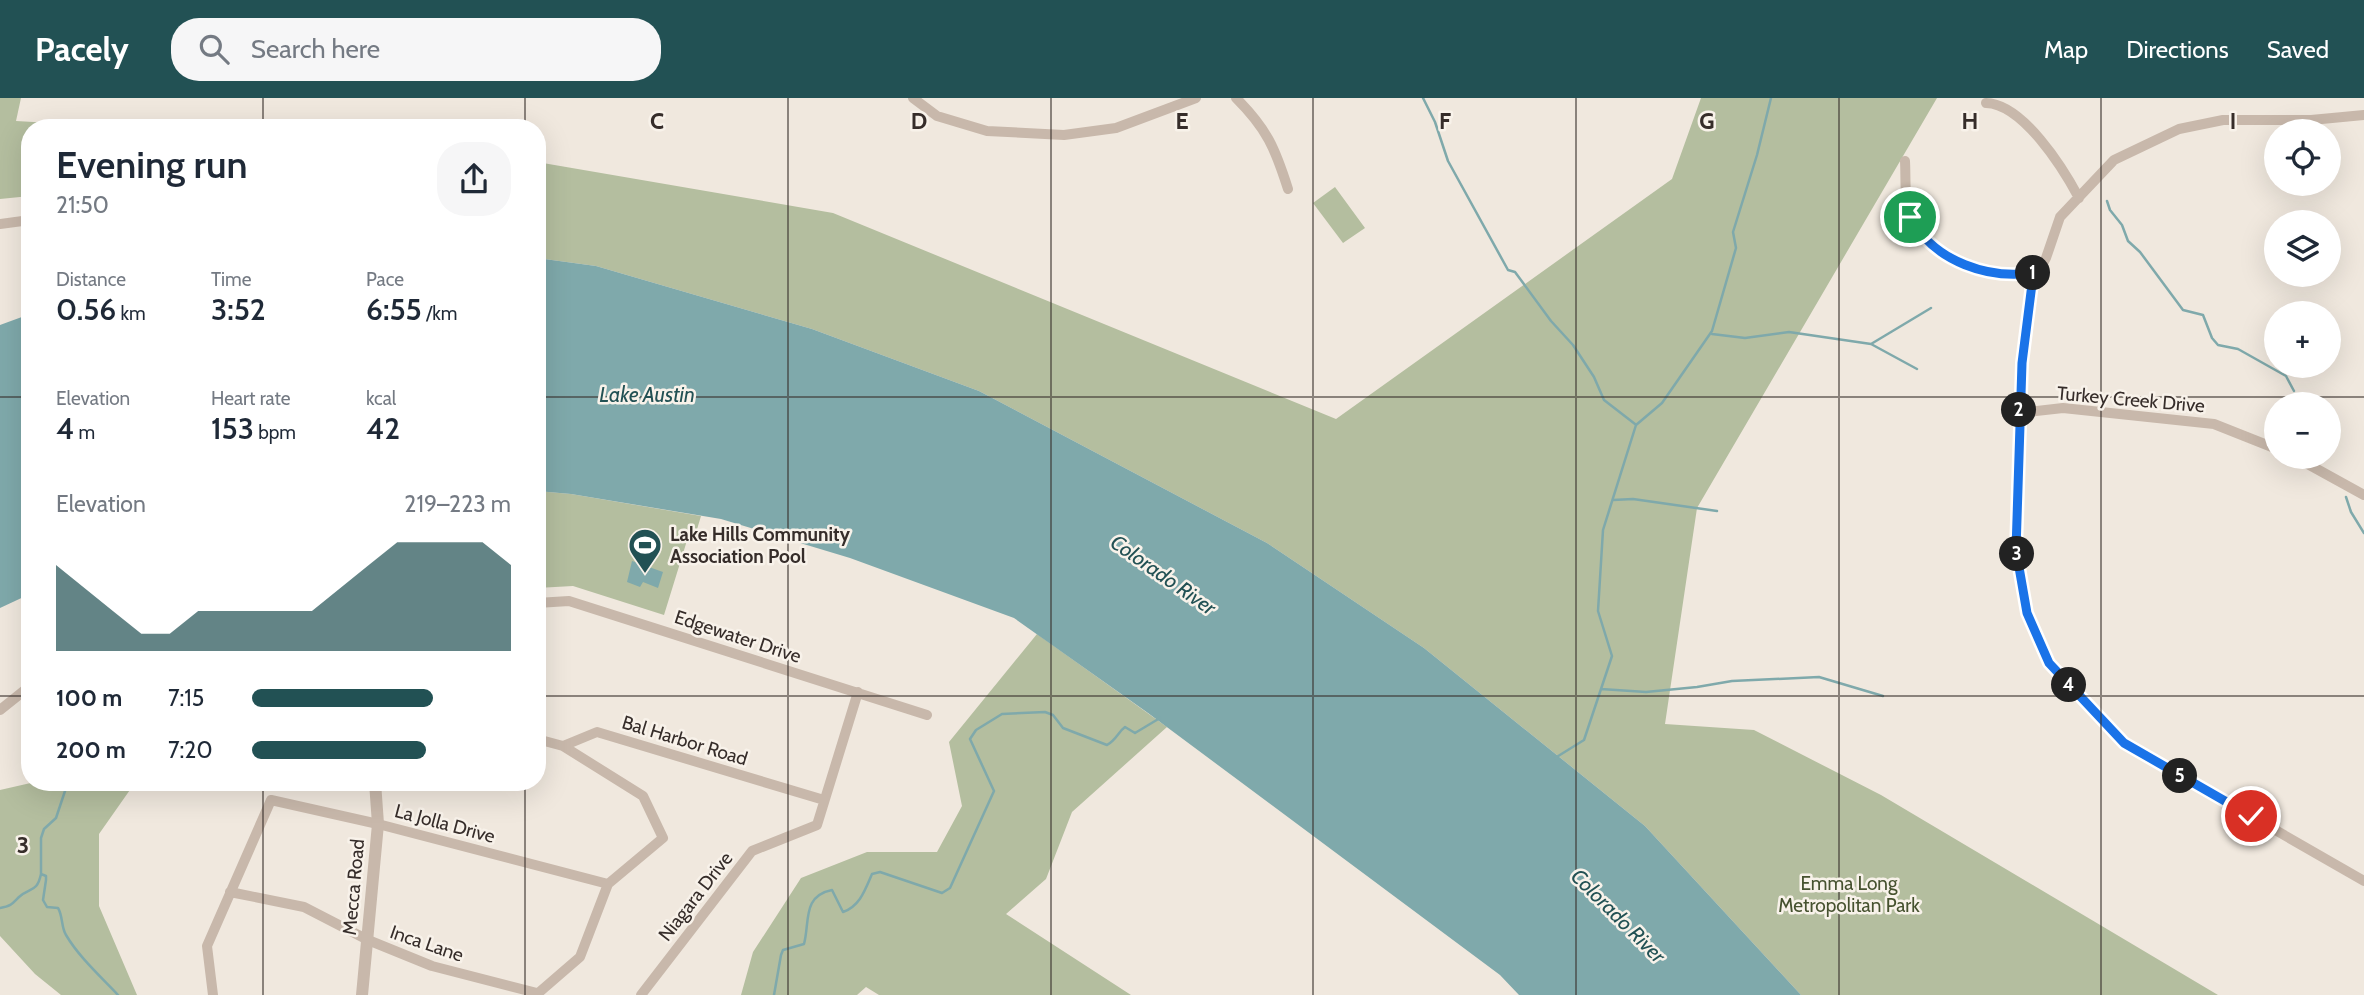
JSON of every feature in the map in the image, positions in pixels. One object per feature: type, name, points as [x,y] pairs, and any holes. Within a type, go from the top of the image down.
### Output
[{"type":"street","points":[[913,98],[937,116],[987,131],[1064,135],[1116,128],[1196,98]]},
{"type":"street","points":[[1236,98],[1256,118],[1276,150],[1288,190]]},
{"type":"street","points":[[1986,103],[1997,103],[2015,113],[2063,168],[2079,198]]},
{"type":"street","points":[[2364,115],[2311,120],[2223,120],[2179,129],[2114,160],[2060,217],[2032,284],[2022,363],[2016,550],[2027,613],[2049,663],[2124,743],[2364,881]]},
{"type":"street","points":[[1905,161],[1910,217],[1918,233],[1928,244],[1942,254],[1980,269],[2018,276],[2038,272]]},
{"type":"street","points":[[0,224],[21,221]]},
{"type":"street","name":"Turkey Creek Drive","points":[[2019,413],[2063,408],[2214,424],[2264,444]]},
{"type":"street","points":[[2317,469],[2364,495]]},
{"type":"street","name":"Edgewater Drive","points":[[546,602],[569,601],[927,715]]},
{"type":"street","name":"Niagara Drive","points":[[641,995],[752,850],[817,825],[858,692]]},
{"type":"street","points":[[0,710],[21,693]]},
{"type":"street","name":"Bal Harbor Road","points":[[564,746],[597,732],[824,800]]},
{"type":"street","points":[[537,994],[580,957],[608,884],[663,838],[643,796],[564,746],[546,741]]},
{"type":"street","name":"Mecca Road","points":[[362,995],[378,824],[377,791]]},
{"type":"street","name":"La Jolla Drive","points":[[230,892],[271,800],[378,824],[608,884]]},
{"type":"street","points":[[214,995],[207,946],[230,892]]},
{"type":"street","name":"Inca Lane","points":[[230,892],[304,907],[368,940],[432,966],[537,994]]},
{"type":"green space","points":[[0,98],[21,98],[16,121],[21,121],[21,197],[0,199]]},
{"type":"green space","name":"Emma Long Metropolitan Park","points":[[1701,98],[1937,98],[1697,508],[1665,724],[1754,730],[1881,795],[2218,995],[1801,995],[1645,826],[1424,648],[1267,543],[979,391],[812,329],[596,266],[546,259],[546,164],[833,213],[1336,419],[1672,179]]},
{"type":"green space","points":[[1335,187],[1365,228],[1343,243],[1313,203]]},
{"type":"green space","points":[[546,492],[701,516],[695,536],[689,534],[664,615],[573,586],[546,588]]},
{"type":"green space","points":[[1037,634],[1167,727],[1072,812],[1046,879],[1006,914],[1131,995],[879,995],[866,987],[857,995],[741,995],[753,952],[801,878],[867,852],[937,852],[962,806],[949,742]]},
{"type":"green space","points":[[21,785],[21,791],[129,791],[99,834],[99,906],[137,995],[61,995],[35,974],[0,936],[0,790]]},
{"type":"water","name":"Lake Austin","points":[[546,259],[596,266],[812,329],[979,391],[1267,543],[1424,648],[1645,826],[1801,995],[1519,995],[1500,975],[1148,713],[1014,618],[850,558],[721,519],[546,492]]},
{"type":"water","points":[[21,317],[21,598],[0,608],[0,325]]},
{"type":"water","name":"Lake Hills Community Association Pool","points":[[632,561],[663,572],[658,588],[643,582],[640,587],[627,582]]},
{"type":"waterway","points":[[1423,98],[1435,122],[1448,161],[1508,270],[1515,272],[1551,321],[1573,345],[1594,377],[1604,400],[1635,424]]},
{"type":"waterway","points":[[1555,758],[1584,740],[1612,656],[1598,611],[1603,530],[1636,425],[1662,403],[1712,331],[1736,248],[1733,232],[1771,98]]},
{"type":"waterway","points":[[2107,201],[2110,210],[2122,225],[2128,241],[2140,252],[2183,310],[2203,315],[2212,338],[2218,345],[2238,349],[2286,376],[2294,391]]},
{"type":"waterway","points":[[1871,344],[1931,308]]},
{"type":"waterway","points":[[1712,334],[1745,338],[1789,332],[1871,344],[1917,369]]},
{"type":"waterway","points":[[2346,497],[2351,512],[2364,533]]},
{"type":"waterway","points":[[1613,500],[1633,499],[1717,511]]},
{"type":"waterway","points":[[1601,689],[1646,692],[1732,681],[1819,677],[1883,696]]},
{"type":"waterway","points":[[774,995],[783,950],[804,944],[809,911],[822,893],[832,890],[843,912],[858,902],[872,874],[880,872],[942,893],[950,888],[994,791],[970,739],[976,730],[1002,714],[1045,712],[1053,715],[1063,728],[1107,745],[1125,727],[1135,733],[1160,718]]},
{"type":"waterway","points":[[65,791],[56,818],[44,829],[41,838],[41,874],[46,876],[43,900],[47,907],[58,908],[64,932],[71,943],[118,995]]},
{"type":"waterway","points":[[0,908],[11,904],[35,887],[41,874]]},
{"type":"place","name":"Lake Hills Community Association Pool","points":[[645,575]]},
{"type":"route","points":[[1910,217],[1918,233],[1928,244],[1960,262],[1999,274],[2018,276],[2038,272],[2032,284],[2022,363],[2016,550],[2027,613],[2049,663],[2124,743],[2251,816]]},
{"type":"water label","name":"Colorado River","points":[[1163,575]]},
{"type":"water label","name":"Colorado River","points":[[1618,916]]}]
